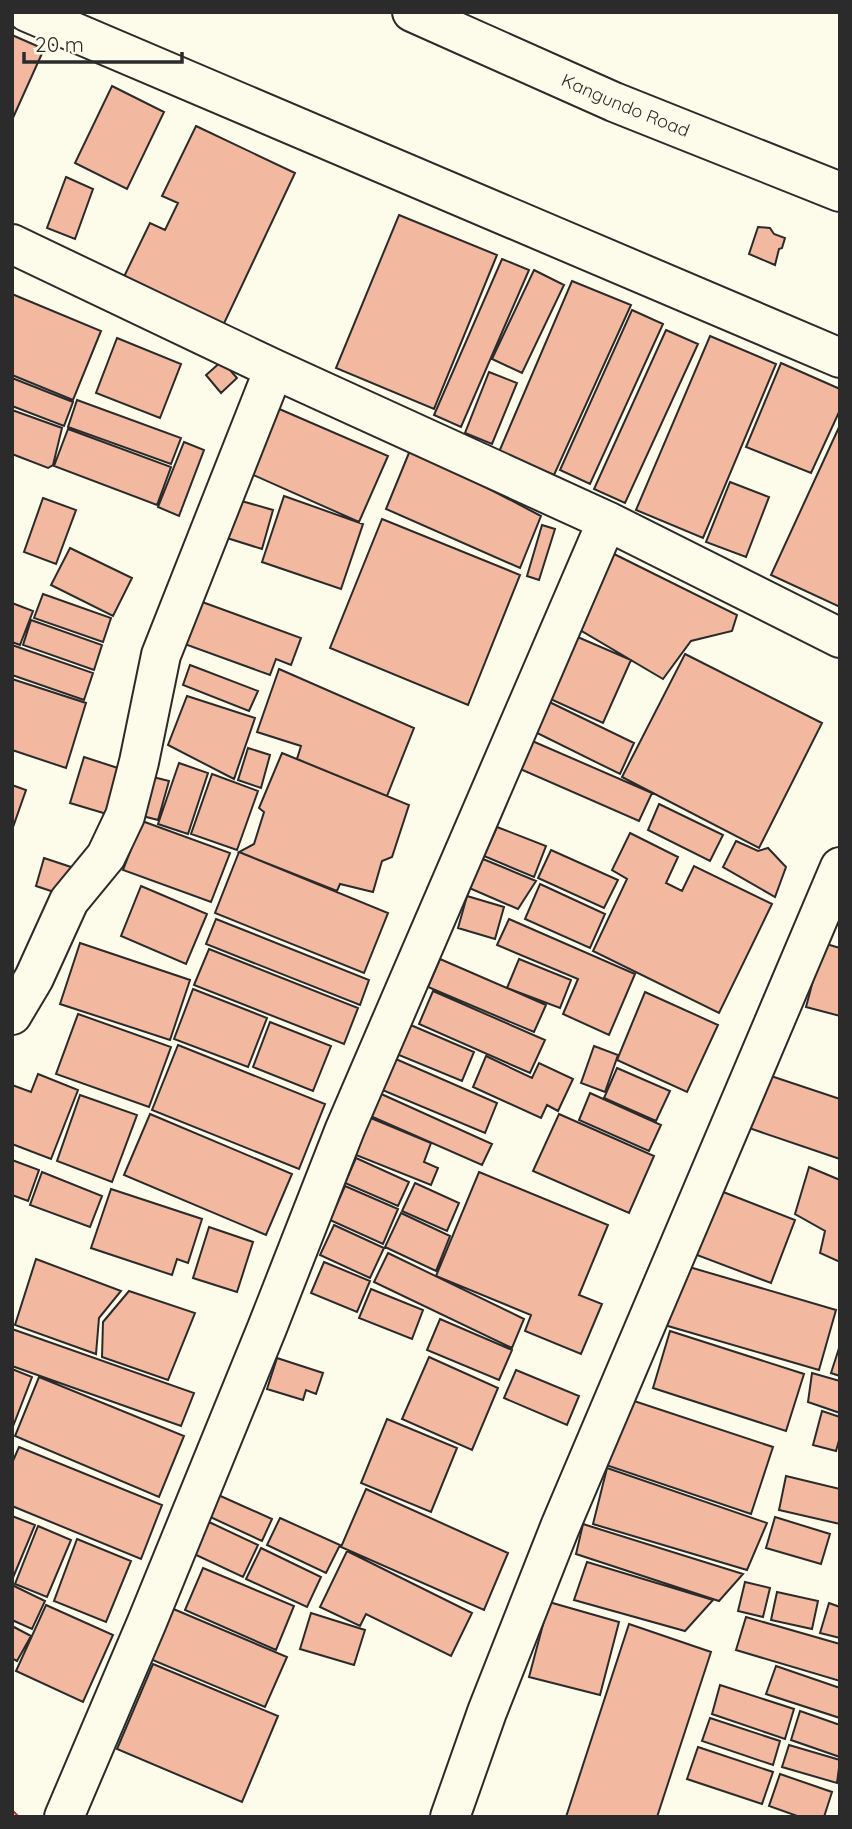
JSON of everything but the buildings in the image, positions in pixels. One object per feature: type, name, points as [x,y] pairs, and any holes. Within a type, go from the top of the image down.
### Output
[{"type":"main road","points":[[27,12],[840,358]]},
{"type":"main road","name":"Kangundo Road","points":[[412,12],[614,102],[840,192]]},
{"type":"main road","points":[[12,244],[274,369],[607,520],[840,638]]},
{"type":"main road","points":[[12,1015],[34,978],[69,901],[106,856],[125,816],[161,655],[274,369]]},
{"type":"main road","points":[[64,1817],[147,1622],[345,1129],[607,520]]},
{"type":"main road","points":[[450,1817],[487,1712],[565,1515],[840,867]]},
{"type":"power","points":[[12,1810],[19,1817]]}]
